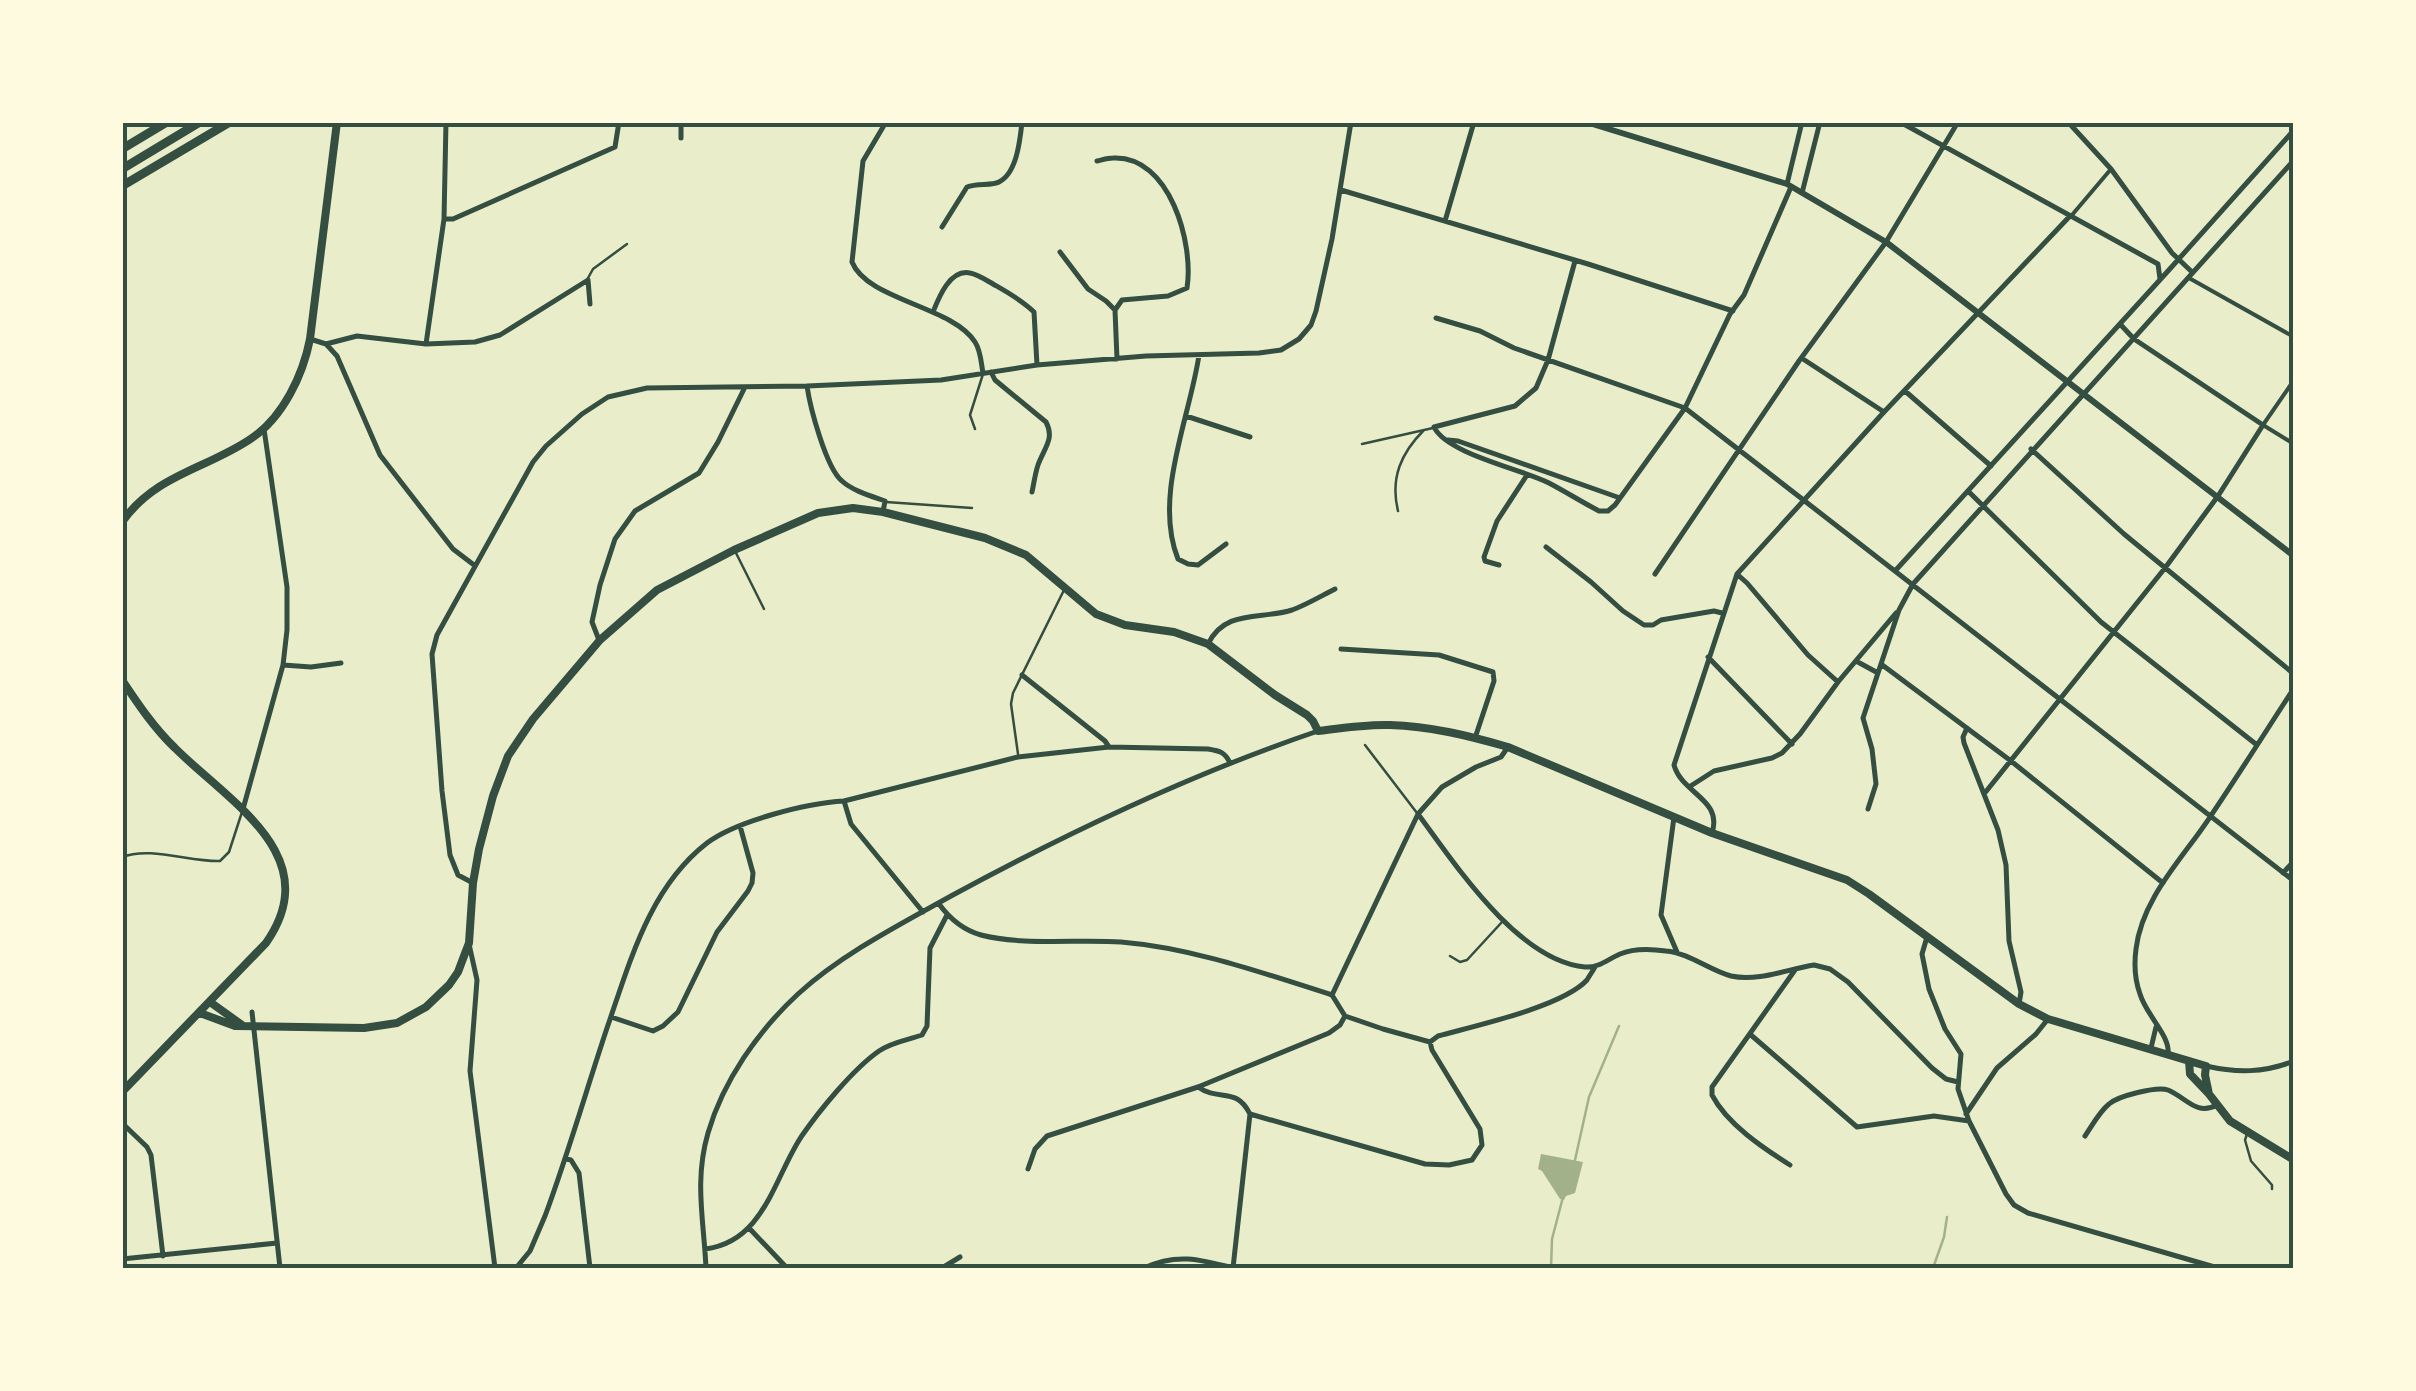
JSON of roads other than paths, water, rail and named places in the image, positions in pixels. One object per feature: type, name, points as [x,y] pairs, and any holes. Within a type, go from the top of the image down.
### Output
[{"type":"highway","points":[[122,149],[168,122]]},
{"type":"highway","points":[[122,169],[200,122]]},
{"type":"highway","points":[[122,186],[230,122]]},
{"type":"main road","points":[[124,515],[157,486],[264,429],[293,387],[310,339],[337,122]]},
{"type":"main road","points":[[200,1013],[235,1026],[364,1028],[408,1019],[426,1008],[458,972],[469,942],[473,882],[488,814],[508,756],[533,719],[600,640],[657,590],[734,550],[818,514],[853,508],[985,538],[1026,555],[1096,614],[1208,644],[1307,715],[1318,732],[1390,725],[1430,728],[1476,738],[1508,747],[1712,833],[1847,880],[2019,1004],[2048,1018],[2206,1066],[2209,1094]]},
{"type":"main road","points":[[122,680],[173,746],[260,827],[276,852],[286,880],[282,915],[271,936],[122,1092]]},
{"type":"main road","points":[[210,1002],[242,1025]]},
{"type":"main road","points":[[2189,1061],[2190,1074],[2230,1121],[2294,1160]]},
{"type":"street","points":[[426,344],[444,219],[446,122]]},
{"type":"street","points":[[444,219],[454,219],[615,147],[619,122]]},
{"type":"street","points":[[680,122],[681,138]]},
{"type":"street","points":[[886,122],[863,161],[852,262],[856,272],[874,285],[961,328],[974,341],[983,373]]},
{"type":"street","points":[[942,227],[968,186],[1003,180],[1017,156],[1022,122]]},
{"type":"street","points":[[473,882],[458,875],[450,855],[432,654],[437,635],[524,475],[546,446],[582,414],[608,397],[646,388],[941,380],[1037,365],[1280,350],[1311,326],[1328,262],[1352,122]]},
{"type":"street","points":[[1445,222],[1474,122]]},
{"type":"street","points":[[1586,122],[1608,125],[1789,186],[1886,242],[2294,556]]},
{"type":"street","points":[[1576,260],[1548,360],[1536,388],[1515,406],[1434,427],[1444,440],[1545,481],[1598,510],[1608,510],[1685,408],[1732,310],[1744,295],[1789,186],[1802,122]]},
{"type":"street","points":[[1802,193],[1820,122]]},
{"type":"street","points":[[1900,122],[2158,264],[2160,279]]},
{"type":"street","points":[[1655,574],[1886,242],[1958,122]]},
{"type":"street","points":[[2068,122],[2111,169],[2189,275],[2294,337]]},
{"type":"street","points":[[1896,571],[2294,130]]},
{"type":"street","points":[[1097,161],[1114,157],[1136,162],[1159,180],[1172,199],[1188,248],[1188,288],[1168,296],[1122,300],[1115,310],[1117,359]]},
{"type":"street","points":[[1868,809],[1876,784],[1872,748],[1863,718],[1899,610],[1913,584],[2294,160]]},
{"type":"street","points":[[1712,833],[1716,822],[1712,810],[1676,773],[1674,765],[1737,574],[2111,169]]},
{"type":"street","points":[[1341,190],[1732,310]]},
{"type":"street","points":[[1060,252],[1088,290],[1115,310]]},
{"type":"street","points":[[932,312],[952,278],[970,272],[980,277],[1015,296],[1034,312],[1037,365]]},
{"type":"street","points":[[326,344],[358,336],[426,344],[474,342],[500,335],[588,280],[590,304]]},
{"type":"street","points":[[1436,318],[1480,330],[1514,348],[1685,408],[2294,881]]},
{"type":"street","points":[[2120,324],[2134,339],[2294,444]]},
{"type":"street","points":[[310,339],[326,344],[337,356],[380,455],[454,548],[474,565]]},
{"type":"street","points":[[1200,354],[1171,496],[1174,549],[1178,559],[1198,565],[1226,544]]},
{"type":"street","points":[[1802,358],[1884,412]]},
{"type":"street","points":[[991,372],[1050,430],[1032,492]]},
{"type":"street","points":[[1984,794],[2165,568],[2294,380]]},
{"type":"street","points":[[807,386],[809,404],[836,475],[846,485],[885,502],[883,512]]},
{"type":"street","points":[[600,640],[592,622],[615,539],[635,510],[699,473],[745,387]]},
{"type":"street","points":[[1905,390],[1991,466]]},
{"type":"street","points":[[1186,416],[1250,437]]},
{"type":"street","points":[[243,810],[283,665],[287,630],[287,586],[264,429]]},
{"type":"street","points":[[1444,440],[1458,441],[1620,498]]},
{"type":"street","points":[[2031,450],[2294,674]]},
{"type":"street","points":[[1499,565],[1485,561],[1484,557],[1497,521],[1526,475]]},
{"type":"street","points":[[1968,491],[2113,633],[2256,745]]},
{"type":"street","points":[[1546,547],[1644,625],[1714,611],[1722,613]]},
{"type":"street","points":[[1737,574],[1808,655],[1838,682]]},
{"type":"street","points":[[1208,644],[1214,631],[1224,623],[1292,610],[1335,589]]},
{"type":"street","points":[[1689,787],[1714,770],[1782,753],[1899,610]]},
{"type":"street","points":[[1341,650],[1439,655],[1493,672],[1476,738]]},
{"type":"street","points":[[1708,657],[1792,744]]},
{"type":"street","points":[[1856,661],[1878,673]]},
{"type":"street","points":[[283,665],[312,668],[341,663]]},
{"type":"street","points":[[1881,664],[2164,883]]},
{"type":"street","points":[[1022,676],[1109,748]]},
{"type":"street","points":[[2168,1055],[2167,1039],[2140,996],[2135,966],[2147,910],[2294,688]]},
{"type":"street","points":[[1967,728],[1964,743],[1998,830],[2006,866],[2009,941],[2021,992],[2019,1004]]},
{"type":"street","points":[[706,1268],[699,1192],[708,1131],[742,1059],[795,996],[824,972],[922,912],[1034,851],[1230,763],[1318,732]]},
{"type":"street","points":[[1332,995],[1418,814],[1442,787],[1501,756],[1508,747]]},
{"type":"street","points":[[516,1268],[535,1242],[637,942],[667,885],[708,842],[740,826],[1018,757],[1109,748],[1208,749],[1220,751],[1230,763]]},
{"type":"street","points":[[844,801],[851,824],[922,912]]},
{"type":"street","points":[[1418,814],[1503,920],[1552,957],[1595,967],[1632,950],[1677,952],[1713,970],[1742,978],[1822,966],[1848,982],[1932,1068],[1958,1082]]},
{"type":"street","points":[[1674,817],[1661,915],[1677,952]]},
{"type":"street","points":[[611,1017],[653,1030],[664,1026],[678,1012],[718,932],[752,882],[740,826]]},
{"type":"street","points":[[2283,873],[2294,861]]},
{"type":"street","points":[[938,903],[967,930],[990,937],[1122,942],[1246,968],[1332,995],[1345,1016],[1430,1042]]},
{"type":"street","points":[[706,1249],[727,1244],[749,1228],[799,1140],[828,1102],[878,1052],[922,1034],[927,1026],[930,948],[947,915]]},
{"type":"street","points":[[1927,937],[1922,954],[1929,989],[1945,1029],[1961,1054],[1958,1089],[1966,1114],[2014,1204],[2028,1213],[2218,1268]]},
{"type":"street","points":[[469,942],[477,980],[470,1071],[494,1268]]},
{"type":"street","points":[[1430,1042],[1438,1036],[1526,1011],[1556,998],[1588,980],[1595,967]]},
{"type":"street","points":[[1790,1165],[1766,1151],[1724,1111],[1712,1095],[1712,1087],[1796,968]]},
{"type":"street","points":[[252,1012],[280,1268]]},
{"type":"street","points":[[1028,1168],[1035,1149],[1047,1136],[1198,1087],[1329,1034],[1345,1016]]},
{"type":"street","points":[[1966,1114],[1998,1068],[2048,1018]]},
{"type":"street","points":[[2151,1050],[2156,1026]]},
{"type":"street","points":[[1751,1035],[1857,1127],[1934,1116],[1969,1121]]},
{"type":"street","points":[[1250,1114],[1425,1164],[1450,1165],[1472,1160],[1482,1144],[1480,1129],[1430,1042]]},
{"type":"street","points":[[2206,1066],[2255,1071],[2294,1061]]},
{"type":"street","points":[[1144,1268],[1176,1258],[1233,1268],[1250,1114],[1237,1098],[1204,1092],[1198,1087]]},
{"type":"street","points":[[2085,1136],[2112,1102],[2152,1089],[2166,1089],[2202,1110],[2217,1105]]},
{"type":"street","points":[[122,1124],[151,1155],[163,1256]]},
{"type":"street","points":[[566,1158],[578,1173],[590,1268]]},
{"type":"street","points":[[749,1228],[787,1268]]},
{"type":"street","points":[[122,1259],[277,1243]]},
{"type":"street","points":[[942,1268],[960,1258]]},
{"type":"lane","points":[[588,280],[591,272],[627,244]]},
{"type":"lane","points":[[974,429],[970,415],[983,373]]},
{"type":"lane","points":[[1362,444],[1434,427]]},
{"type":"lane","points":[[1398,511],[1395,487],[1400,461],[1424,430]]},
{"type":"lane","points":[[885,502],[972,508]]},
{"type":"lane","points":[[734,550],[764,609]]},
{"type":"lane","points":[[1018,757],[1011,704],[1065,589]]},
{"type":"lane","points":[[1365,745],[1418,814]]},
{"type":"lane","points":[[122,857],[138,852],[220,861],[229,852],[243,810]]},
{"type":"lane","points":[[1450,956],[1460,962],[1467,960],[1503,920]]},
{"type":"lane","points":[[2248,1133],[2245,1140],[2251,1161],[2272,1189]]},
{"type":"waterway","points":[[1575,1160],[1589,1097],[1619,1026]]},
{"type":"waterway","points":[[1551,1268],[1552,1239],[1563,1197]]},
{"type":"waterway","points":[[1933,1268],[1947,1217]]}]
